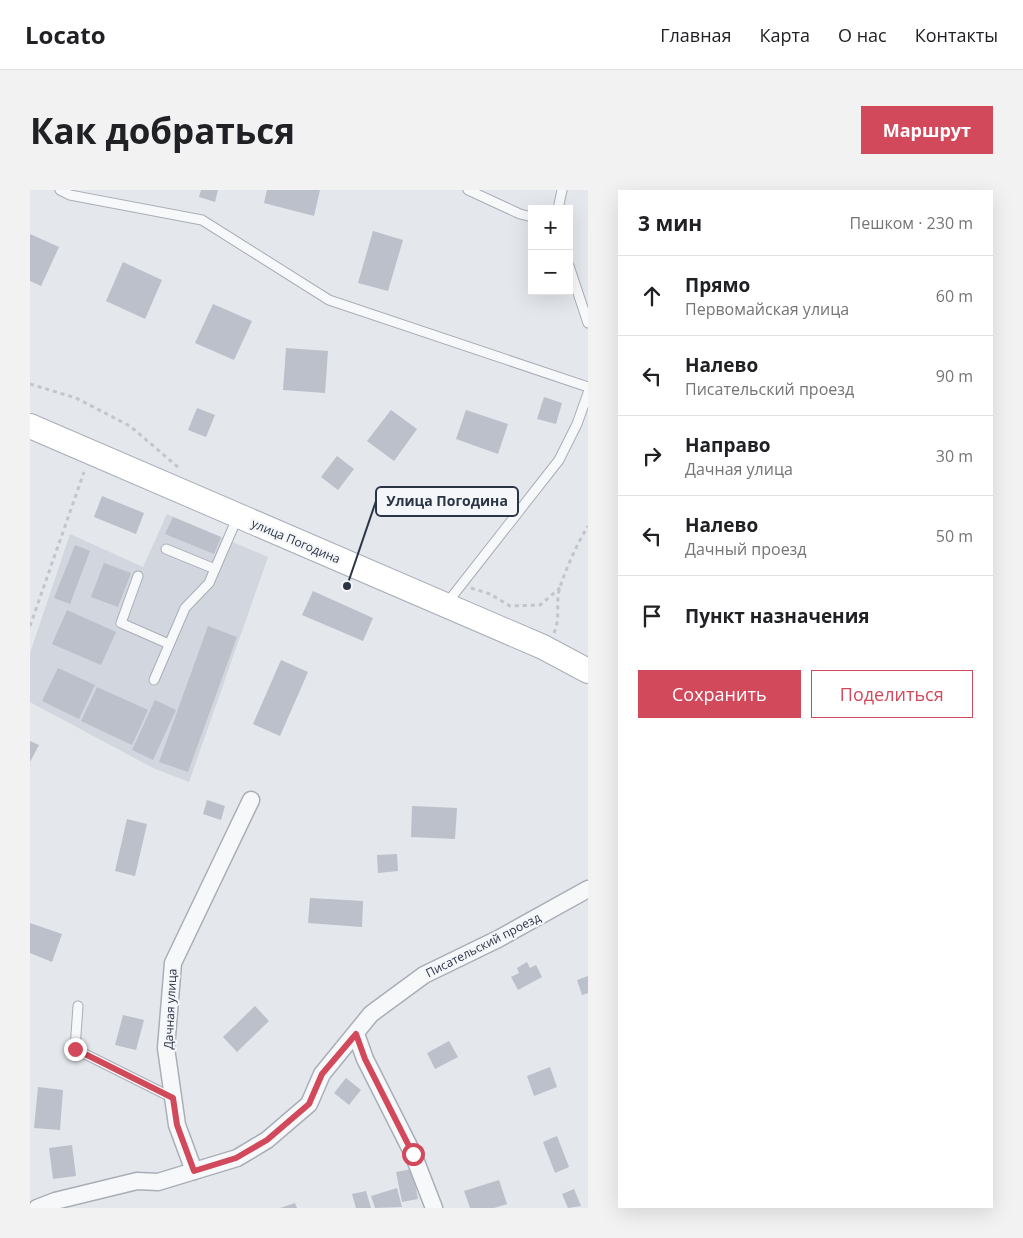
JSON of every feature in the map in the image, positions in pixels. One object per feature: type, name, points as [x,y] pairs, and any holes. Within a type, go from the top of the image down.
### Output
[{"type":"main road","name":"улица Погодина","points":[[30,426],[544,648],[588,671]]},
{"type":"street","name":"Дачная улица","points":[[194,1171],[177,1125],[166,1048],[173,963],[251,800]]},
{"type":"street","name":"Писательский проезд","points":[[37,1208],[55,1201],[86,1201],[137,1181],[158,1182],[236,1158],[274,1134],[309,1104],[322,1074],[371,1014],[424,975],[498,939],[588,889]]},
{"type":"street","points":[[356,1034],[365,1059],[413,1154],[434,1208]]},
{"type":"lane","points":[[60,190],[70,195],[202,220],[330,300],[588,387]]},
{"type":"lane","points":[[468,190],[528,216]]},
{"type":"lane","points":[[559,205],[562,190]]},
{"type":"lane","points":[[573,278],[588,324]]},
{"type":"lane","points":[[446,605],[559,460],[577,424],[588,393]]},
{"type":"lane","points":[[154,680],[185,608],[209,583],[238,516]]},
{"type":"lane","points":[[166,549],[215,569]]},
{"type":"lane","points":[[138,576],[120,623],[169,644]]},
{"type":"lane","points":[[78,1006],[75,1049],[173,1098]]},
{"type":"path","points":[[30,384],[76,398],[130,426],[178,468]]},
{"type":"path","points":[[30,626],[84,472]]},
{"type":"path","points":[[552,637],[558,624],[560,588],[578,543],[588,526]]},
{"type":"path","points":[[461,586],[490,594],[510,606],[540,605],[560,588]]},
{"type":"shaded area","points":[[167,514],[268,557],[189,782],[153,768],[30,702],[30,653],[70,534],[143,567]]},
{"type":"building","points":[[201,190],[218,190],[215,202],[199,197]]},
{"type":"building","points":[[267,190],[320,190],[314,216],[264,203]]},
{"type":"building","points":[[373,231],[403,240],[388,291],[358,283]]},
{"type":"building","points":[[30,234],[59,247],[41,286],[30,281]]},
{"type":"building","points":[[123,262],[162,280],[145,319],[106,301]]},
{"type":"building","points":[[213,304],[252,321],[234,360],[195,343]]},
{"type":"building","points":[[286,348],[328,351],[325,393],[283,390]]},
{"type":"building","points":[[544,397],[562,403],[556,424],[537,419]]},
{"type":"building","points":[[197,408],[215,415],[206,437],[188,430]]},
{"type":"building","points":[[391,410],[417,429],[394,461],[367,441]]},
{"type":"building","points":[[466,410],[508,424],[498,454],[456,439]]},
{"type":"building","points":[[337,456],[354,469],[338,490],[321,477]]},
{"type":"building","points":[[102,496],[144,513],[136,534],[94,517]]},
{"type":"building","points":[[173,517],[221,537],[214,554],[165,534]]},
{"type":"building","points":[[75,545],[90,551],[70,604],[54,598]]},
{"type":"building","points":[[104,563],[131,573],[118,607],[91,597]]},
{"type":"building","points":[[313,591],[373,618],[363,641],[302,615]]},
{"type":"building","points":[[67,610],[116,632],[101,665],[52,644]]},
{"type":"building","points":[[208,626],[237,637],[188,772],[159,762]]},
{"type":"building","points":[[281,660],[308,672],[280,736],[253,724]]},
{"type":"building","points":[[58,668],[95,685],[79,719],[42,701]]},
{"type":"building","points":[[97,687],[148,710],[132,745],[81,721]]},
{"type":"building","points":[[155,700],[176,710],[153,760],[132,750]]},
{"type":"building","points":[[30,741],[39,745],[30,762]]},
{"type":"building","points":[[207,800],[225,806],[221,820],[203,814]]},
{"type":"building","points":[[412,806],[457,808],[455,839],[411,837]]},
{"type":"building","points":[[127,819],[147,824],[135,876],[115,871]]},
{"type":"building","points":[[397,854],[398,871],[378,873],[377,855]]},
{"type":"building","points":[[310,898],[363,901],[362,927],[308,923]]},
{"type":"building","points":[[30,923],[62,934],[52,962],[30,953]]},
{"type":"building","points":[[527,962],[530,968],[536,965],[542,977],[518,990],[511,977],[519,973],[517,968]]},
{"type":"building","points":[[588,976],[588,993],[582,995],[577,980]]},
{"type":"building","points":[[255,1006],[269,1021],[237,1052],[223,1037]]},
{"type":"building","points":[[123,1015],[144,1020],[136,1050],[115,1045]]},
{"type":"building","points":[[449,1041],[458,1057],[435,1069],[427,1053]]},
{"type":"building","points":[[550,1067],[557,1087],[534,1096],[527,1076]]},
{"type":"building","points":[[346,1078],[361,1090],[349,1105],[334,1093]]},
{"type":"building","points":[[38,1087],[63,1090],[60,1130],[34,1128]]},
{"type":"building","points":[[557,1136],[569,1167],[555,1173],[543,1142]]},
{"type":"building","points":[[72,1145],[76,1176],[53,1179],[49,1148]]},
{"type":"building","points":[[412,1169],[418,1199],[402,1202],[396,1172]]},
{"type":"building","points":[[499,1180],[507,1204],[494,1208],[470,1208],[464,1191]]},
{"type":"building","points":[[397,1188],[402,1207],[375,1208],[371,1196]]},
{"type":"building","points":[[574,1189],[581,1206],[568,1208],[562,1194]]},
{"type":"building","points":[[366,1191],[371,1208],[356,1208],[352,1194]]},
{"type":"building","points":[[295,1203],[297,1208],[280,1208]]},
{"type":"place","name":"Улица Погодина","points":[[347,586]]},
{"type":"route","points":[[75,1049],[173,1098],[177,1125],[194,1171],[236,1158],[267,1140],[309,1104],[322,1074],[356,1034],[365,1059],[413,1154]]}]
